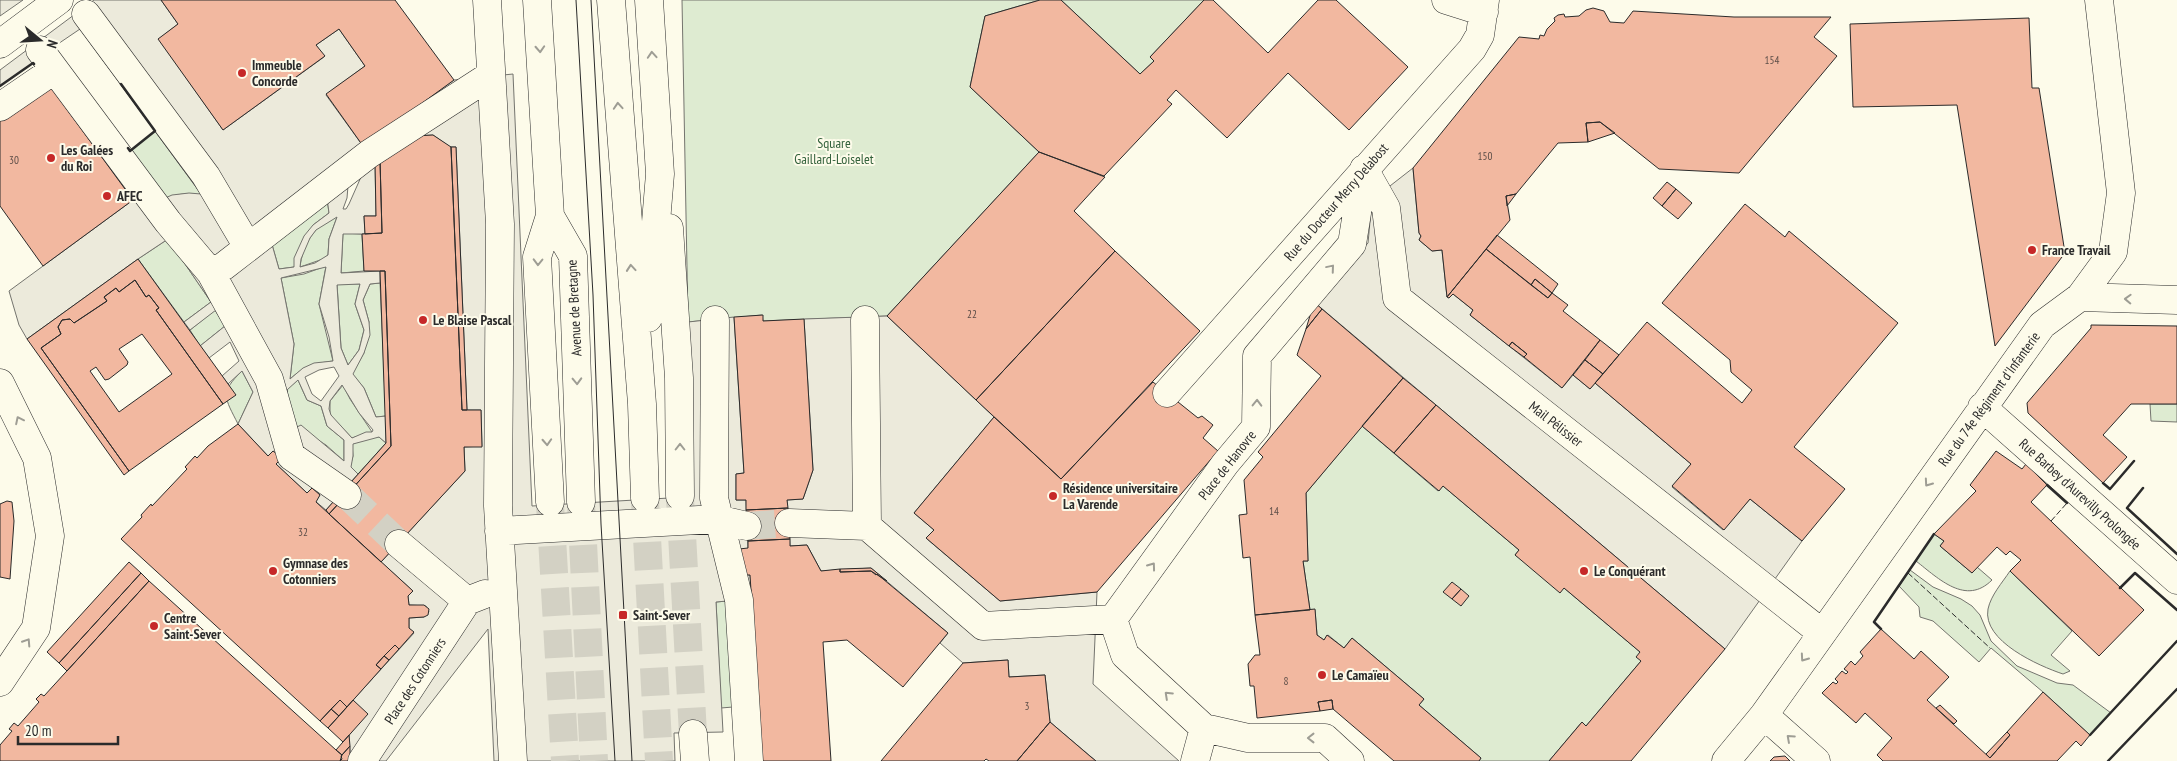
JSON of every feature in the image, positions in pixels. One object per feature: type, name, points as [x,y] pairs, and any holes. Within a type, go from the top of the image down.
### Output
[{"type":"street","points":[[487,0],[500,224],[499,531],[512,761]]},
{"type":"street","name":"Avenue de Bretagne","points":[[537,0],[550,216],[573,256],[581,502]]},
{"type":"street","points":[[611,0],[642,404],[645,498]]},
{"type":"street","points":[[649,0],[660,174],[669,220],[679,378],[680,496]]},
{"type":"street","points":[[1446,0],[1485,6]]},
{"type":"street","name":"Rue du 74e Régiment d'Infanterie","points":[[1726,761],[1764,715],[2042,325],[2080,297],[2113,252],[2121,193],[2099,0]]},
{"type":"street","points":[[0,44],[55,3]]},
{"type":"street","name":"Rue du Docteur Merry Delabost","points":[[1167,393],[1472,48],[1480,35],[1485,6]]},
{"type":"street","points":[[86,14],[206,176],[248,247]]},
{"type":"street","points":[[0,107],[47,60],[168,222],[211,273],[269,379],[291,456],[347,495]]},
{"type":"street","points":[[211,273],[369,154],[491,75]]},
{"type":"street","name":"Place de Hanovre","points":[[1112,619],[1226,464],[1256,427],[1257,356],[1352,244],[1364,169]]},
{"type":"street","name":"Mail Pélissier","points":[[1364,169],[1386,208],[1397,298],[1822,633]]},
{"type":"street","points":[[642,404],[660,174]]},
{"type":"street","points":[[550,216],[537,258],[550,502]]},
{"type":"street","points":[[2080,297],[2177,300]]},
{"type":"street","points":[[715,320],[714,498],[739,600],[749,761]]},
{"type":"street","points":[[865,320],[867,526]]},
{"type":"street","points":[[0,383],[37,458],[50,536],[36,628],[0,682]]},
{"type":"street","name":"Rue Barbey d'Aurevilly Prolongée","points":[[1982,407],[2177,580]]},
{"type":"street","points":[[499,531],[718,519],[747,526]]},
{"type":"street","points":[[789,523],[867,526],[984,626],[1112,619],[1125,655],[1204,728],[1248,738],[1324,738],[1350,761]]},
{"type":"street","points":[[399,544],[467,601],[503,588]]},
{"type":"street","name":"Place des Cotonniers","points":[[362,761],[467,601]]},
{"type":"street","points":[[1764,715],[1816,761]]},
{"type":"street","points":[[1195,761],[1204,728]]},
{"type":"street","points":[[693,734],[695,761]]},
{"type":"green space","name":"Square Gaillard-Loiselet","points":[[682,0],[1040,0],[985,16],[970,87],[1039,152],[887,316],[763,321],[762,315],[688,322]]},
{"type":"green space","points":[[1061,0],[1204,0],[1150,57],[1154,61],[1140,74]]},
{"type":"green space","points":[[155,131],[202,195],[182,194],[163,200],[130,151]]},
{"type":"green space","points":[[327,198],[329,213],[313,225],[294,267],[279,269],[271,241]]},
{"type":"green space","points":[[337,217],[329,239],[328,255],[323,259],[300,267],[301,259],[311,236],[322,224]]},
{"type":"green space","points":[[343,233],[362,234],[364,271],[341,273]]},
{"type":"green space","points":[[168,239],[211,302],[184,322],[138,259]]},
{"type":"green space","points":[[326,266],[319,304],[333,361],[310,366],[290,379],[294,344],[281,278],[304,274]]},
{"type":"green space","points":[[380,283],[386,416],[376,417],[364,388],[352,374],[364,353],[369,322],[363,300],[370,284]]},
{"type":"green space","points":[[337,284],[360,284],[355,304],[364,330],[359,350],[348,365],[341,348]]},
{"type":"green space","points":[[215,310],[225,326],[200,346],[190,330]]},
{"type":"green space","points":[[242,371],[253,392],[238,424],[226,396],[230,385]]},
{"type":"green space","points":[[298,380],[307,400],[321,406],[327,426],[344,440],[344,461],[326,445],[297,427],[290,419],[287,389]]},
{"type":"green space","points":[[343,385],[372,432],[352,438],[330,415],[330,401]]},
{"type":"green space","points":[[2150,404],[2177,404],[2177,422],[2151,421]]},
{"type":"green space","points":[[1362,426],[1438,491],[1443,486],[1519,550],[1515,555],[1564,588],[1640,652],[1641,661],[1586,726],[1581,723],[1549,761],[1479,761],[1481,758],[1419,705],[1424,699],[1352,638],[1344,648],[1328,635],[1324,640],[1317,635],[1315,610],[1310,610],[1303,561],[1308,561],[1306,493]]},
{"type":"green space","points":[[372,437],[379,437],[386,443],[358,474],[350,467],[353,456],[352,444]]},
{"type":"green space","points":[[1934,534],[1944,541],[1940,546],[1972,573],[1977,567],[1992,580],[1972,591],[1963,590],[1943,582],[1916,561]]},
{"type":"green space","points":[[1910,570],[1933,587],[1972,606],[1980,615],[1991,641],[2017,666],[2057,683],[2073,685],[2111,713],[2090,735],[1991,648],[1979,662],[1933,621],[1920,617],[1919,607],[1899,586]]},
{"type":"green space","points":[[2010,571],[2072,631],[2051,655],[2070,671],[2063,674],[2040,665],[2014,650],[1994,632],[1989,621],[1989,604]]},
{"type":"green space","points":[[727,601],[733,707],[721,708],[716,602]]},
{"type":"shaded area","points":[[0,0],[23,0],[0,16]]},
{"type":"shaded area","points":[[94,0],[161,0],[178,24],[159,39],[223,130],[324,57],[316,45],[339,29],[365,66],[326,95],[363,146],[454,80],[513,74],[532,506],[669,498],[688,322],[734,317],[744,473],[736,474],[736,500],[746,500],[748,548],[741,575],[750,575],[762,761],[727,601],[716,602],[723,732],[674,733],[675,761],[494,761],[488,629],[386,761],[350,761],[349,735],[353,700],[414,633],[409,628],[409,618],[424,617],[429,612],[426,606],[409,605],[408,596],[412,590],[381,562],[465,471],[464,447],[482,446],[481,410],[467,410],[456,147],[450,147],[433,135],[414,136],[375,162],[376,216],[364,216],[365,234],[343,234],[341,273],[380,271],[380,283],[370,284],[363,300],[369,322],[370,335],[364,353],[353,374],[364,388],[376,417],[386,416],[386,443],[379,437],[353,444],[351,467],[358,474],[326,510],[315,501],[320,495],[312,488],[307,493],[276,464],[282,458],[273,451],[268,456],[238,424],[253,392],[242,371],[228,384],[222,376],[239,361],[230,342],[209,358],[200,346],[225,326],[216,310],[190,330],[184,322],[211,302],[168,239],[27,339],[19,325],[9,291],[133,200],[33,63],[0,86],[0,70]],"holes":[[[80,29],[201,194],[172,195],[163,199],[52,48]],[[361,177],[349,204],[346,209],[343,209],[347,198],[348,186]],[[327,198],[329,213],[313,225],[304,236],[294,258],[294,267],[279,269],[271,241]],[[337,217],[329,239],[328,255],[315,263],[300,267],[301,259],[310,238],[316,230]],[[326,267],[319,304],[329,337],[333,361],[314,363],[303,368],[290,379],[294,344],[281,278]],[[360,284],[355,304],[364,330],[359,350],[348,365],[341,348],[337,285]],[[334,367],[339,376],[321,401],[312,394],[305,377],[319,370]],[[298,380],[307,400],[321,406],[327,426],[344,440],[344,461],[301,425],[297,427],[290,419],[287,390]],[[342,385],[359,413],[373,430],[372,432],[366,432],[352,438],[331,415],[329,409],[330,401]]]},
{"type":"shaded area","points":[[1413,168],[1419,233],[1421,236],[1419,240],[1432,251],[1442,250],[1447,297],[1449,298],[1453,294],[1473,310],[1470,315],[1562,388],[1573,375],[1590,389],[1595,383],[1691,464],[1672,487],[1723,530],[1750,499],[1802,541],[1725,649],[1314,302],[1368,243],[1372,200]]},
{"type":"shaded area","points":[[887,316],[994,417],[914,513],[934,530],[927,539],[1000,601],[1097,592],[1093,684],[1179,761],[1096,761],[1050,722],[1045,675],[1009,677],[1008,660],[963,663],[940,643],[948,633],[871,568],[821,571],[807,545],[790,546],[787,500],[803,499],[813,470],[804,319]]},
{"type":"building","name":"Immeuble Concorde","points":[[161,0],[395,0],[454,80],[363,146],[326,94],[365,66],[339,29],[316,45],[325,56],[223,130],[158,39],[178,24]]},
{"type":"building","points":[[1040,0],[1061,0],[1140,74],[1154,61],[1150,57],[1204,0],[1213,0],[1268,53],[1318,0],[1336,0],[1408,67],[1349,130],[1288,73],[1227,138],[1176,90],[1167,100],[1172,104],[1104,176],[1039,152],[970,87],[985,16]]},
{"type":"building","points":[[1593,8],[1604,11],[1610,22],[1624,23],[1633,11],[1734,17],[1831,17],[1814,37],[1837,56],[1739,173],[1659,169],[1600,122],[1586,123],[1588,142],[1558,143],[1516,194],[1506,196],[1510,220],[1447,297],[1442,250],[1432,251],[1419,240],[1421,236],[1419,233],[1413,168],[1519,37],[1539,39],[1540,35],[1544,36],[1547,29],[1555,21],[1554,18],[1558,15],[1564,14],[1565,17],[1579,16],[1586,10]]},
{"type":"building","points":[[2029,18],[2032,88],[2039,88],[2065,253],[1995,346],[1957,105],[1853,107],[1850,24]]},
{"type":"building","name":"Les Galées du Roi","points":[[47,82],[133,200],[43,266],[0,206],[0,116]]},
{"type":"building","points":[[1600,122],[1615,133],[1588,142],[1586,123]]},
{"type":"building","name":"Le Blaise Pascal","points":[[433,135],[451,147],[462,410],[481,410],[482,447],[464,447],[465,471],[381,562],[329,514],[391,446],[385,271],[364,271],[362,234],[382,233],[380,160],[414,136]]},
{"type":"building","points":[[451,147],[456,147],[467,410],[462,410]]},
{"type":"building","points":[[1039,152],[1105,177],[1074,211],[1115,251],[976,400],[887,316]]},
{"type":"building","points":[[380,160],[382,233],[365,234],[364,216],[376,216],[375,162]]},
{"type":"building","points":[[1667,182],[1676,189],[1662,206],[1653,198]]},
{"type":"building","points":[[1676,189],[1692,203],[1678,219],[1662,206]]},
{"type":"building","points":[[1516,194],[1507,206],[1506,196]]},
{"type":"building","points":[[1745,204],[1785,237],[1789,231],[1898,323],[1794,447],[1845,489],[1802,541],[1750,499],[1724,530],[1672,486],[1691,464],[1595,383],[1647,322],[1742,403],[1752,390],[1731,372],[1730,360],[1662,303]]},
{"type":"building","points":[[1497,235],[1558,284],[1552,293],[1535,279],[1531,285],[1486,249]]},
{"type":"building","points":[[1486,249],[1548,298],[1552,293],[1568,305],[1563,311],[1600,340],[1562,388],[1524,357],[1527,354],[1512,342],[1509,346],[1470,315],[1473,310],[1453,294],[1449,298],[1447,297]]},
{"type":"building","points":[[1115,251],[1200,331],[1061,479],[976,400]]},
{"type":"building","points":[[138,259],[236,395],[223,404],[156,310],[159,308],[149,295],[146,297],[135,280],[119,292],[116,288],[104,297],[107,301],[74,323],[70,319],[62,320],[58,327],[61,334],[41,348],[129,471],[124,475],[27,339]]},
{"type":"building","points":[[380,271],[385,271],[391,446],[329,514],[326,510],[386,443]]},
{"type":"building","points":[[1535,279],[1552,293],[1548,298],[1531,285]]},
{"type":"building","points":[[135,280],[146,297],[149,295],[159,308],[156,310],[223,404],[129,471],[41,348],[61,334],[58,327],[62,320],[70,319],[74,323],[107,301],[104,297],[116,288],[119,292]],"holes":[[[142,334],[172,374],[119,412],[90,371],[96,367],[105,380],[109,379],[127,365],[128,362],[119,349]]]},
{"type":"building","points":[[1314,302],[1322,309],[1306,329]]},
{"type":"building","points":[[1322,309],[1403,378],[1306,493],[1308,561],[1303,561],[1310,610],[1255,615],[1250,557],[1243,558],[1239,515],[1247,514],[1244,480],[1263,457],[1258,452],[1321,376],[1297,355],[1306,329]]},
{"type":"building","points":[[763,315],[763,321],[804,319],[813,470],[803,499],[787,500],[788,508],[746,510],[746,500],[736,500],[736,474],[744,473],[734,317]]},
{"type":"building","points":[[2091,325],[2177,326],[2177,404],[2131,404],[2103,435],[2127,457],[2103,483],[2028,413],[2027,403],[2091,328]]},
{"type":"building","points":[[1600,340],[1619,355],[1603,374],[1585,360]]},
{"type":"building","points":[[1512,342],[1527,354],[1524,357],[1509,346]]},
{"type":"building","points":[[1585,360],[1603,374],[1590,389],[1573,375]]},
{"type":"building","points":[[1403,378],[1436,405],[1394,453],[1362,426]]},
{"type":"building","name":"Résidence universitaire La Varende","points":[[1153,382],[1198,418],[1202,416],[1213,425],[1203,438],[1218,451],[1097,592],[1000,601],[926,538],[934,530],[914,513],[994,417],[1061,479]]},
{"type":"building","name":"Le Conquérant","points":[[1436,405],[1725,649],[1631,761],[1549,761],[1582,722],[1586,726],[1641,661],[1636,657],[1640,652],[1564,588],[1560,593],[1515,555],[1519,550],[1443,486],[1439,491],[1394,453]]},
{"type":"building","name":"Gymnase des Cotonniers","points":[[238,424],[268,456],[273,451],[282,458],[276,464],[307,493],[312,488],[320,495],[316,502],[413,591],[408,596],[409,605],[424,605],[429,609],[428,615],[424,617],[409,618],[409,628],[414,632],[399,649],[395,645],[384,656],[376,665],[381,669],[347,707],[340,700],[320,721],[121,539],[142,517],[141,515],[151,504],[152,506],[187,469],[185,467],[195,456],[197,458],[208,446]]},
{"type":"building","points":[[1996,451],[2022,469],[2026,464],[2047,485],[2031,502],[2144,610],[2099,656],[2010,571],[2021,560],[2010,551],[2006,555],[1997,547],[1972,573],[1940,546],[1944,541],[1934,534],[1976,491],[1970,485]]},
{"type":"building","points":[[7,501],[12,502],[14,521],[10,579],[0,577],[0,504]]},
{"type":"building","points":[[788,508],[790,539],[748,541],[746,510]]},
{"type":"building","points":[[790,539],[790,546],[807,545],[821,571],[840,569],[840,572],[871,571],[877,574],[948,633],[903,687],[847,640],[823,642],[831,761],[762,761],[750,575],[741,575],[739,549],[748,548],[748,541]]},
{"type":"building","points":[[129,562],[141,573],[59,663],[47,652]]},
{"type":"building","points":[[871,568],[887,581],[871,571],[840,572],[840,569]]},
{"type":"building","points":[[141,573],[149,581],[67,671],[59,663]]},
{"type":"building","name":"Centre Saint-Sever","points":[[149,581],[342,755],[340,761],[0,761],[0,745],[12,731],[9,729],[14,723],[18,726],[39,702],[36,699],[41,694],[44,696]]},
{"type":"building","points":[[1452,582],[1461,589],[1452,599],[1443,592]]},
{"type":"building","points":[[1461,589],[1469,596],[1461,606],[1452,599]]},
{"type":"building","name":"Le Camaïeu","points":[[1315,609],[1317,635],[1324,640],[1327,635],[1344,648],[1352,638],[1424,699],[1419,705],[1481,758],[1479,761],[1394,761],[1333,709],[1332,700],[1318,702],[1320,711],[1257,718],[1254,686],[1250,686],[1248,664],[1255,655],[1260,655],[1255,615]]},
{"type":"building","points":[[1881,629],[1914,659],[1921,651],[1949,677],[1927,700],[1990,758],[2010,735],[2007,732],[2043,692],[2090,735],[2081,746],[2076,741],[2057,761],[1883,761],[1877,755],[1892,738],[1865,713],[1856,723],[1822,693],[1833,682],[1836,684],[1838,682],[1835,679],[1842,671],[1846,674],[1848,672],[1844,669],[1851,661],[1855,665],[1863,656],[1860,652]]},
{"type":"building","points":[[395,645],[399,649],[389,660],[384,656]]},
{"type":"building","points":[[384,656],[389,660],[381,669],[376,665]]},
{"type":"building","points":[[1008,660],[1009,677],[1045,675],[1050,722],[1017,761],[989,761],[986,759],[984,761],[881,761],[963,663]]},
{"type":"building","points":[[340,700],[347,707],[339,716],[331,709]]},
{"type":"building","points":[[353,700],[368,714],[343,742],[328,728]]},
{"type":"building","points":[[1332,700],[1333,709],[1320,711],[1318,702]]},
{"type":"building","points":[[1940,705],[1957,721],[1954,724],[1936,708]]},
{"type":"building","points":[[331,709],[339,716],[328,728],[320,721]]},
{"type":"building","points":[[1050,722],[1091,757],[1096,761],[1017,761]]},
{"type":"building","points":[[2007,732],[2010,735],[1990,758],[1986,754]]},
{"type":"building","points":[[349,735],[350,746],[342,755],[336,750]]},
{"type":"building","points":[[350,746],[350,761],[340,761],[342,759],[341,756]]},
{"type":"building","points":[[1785,756],[1790,761],[1770,761],[1774,757]]},
{"type":"tunnel","points":[[347,495],[399,544]]},
{"type":"tunnel","points":[[680,498],[693,734]]},
{"type":"tunnel","points":[[645,500],[659,761]]},
{"type":"tunnel","points":[[581,503],[594,761]]},
{"type":"tunnel","points":[[550,504],[565,761]]},
{"type":"tunnel","points":[[747,526],[789,523]]},
{"type":"tram line","points":[[576,0],[593,295],[601,524],[615,761]]},
{"type":"tram line","points":[[591,0],[632,761]]},
{"type":"fence","points":[[2051,521],[2067,503]]},
{"type":"fence","points":[[1908,573],[1990,648]]},
{"type":"wall","points":[[0,86],[34,64]]},
{"type":"wall","points":[[121,84],[155,131],[130,151],[128,148]]},
{"type":"wall","points":[[2103,483],[2110,489],[2134,461]]},
{"type":"wall","points":[[2047,485],[2067,503]]},
{"type":"wall","points":[[2143,488],[2127,508],[2177,554]]},
{"type":"wall","points":[[1881,629],[1874,622],[1934,534]]},
{"type":"wall","points":[[2120,588],[2135,573],[2177,610]]},
{"type":"wall","points":[[2090,735],[2177,641]]},
{"type":"wall","points":[[2108,761],[2177,689]]},
{"type":"place","name":"Immeuble Concorde","points":[[242,73]]},
{"type":"place","name":"Les Galées du Roi","points":[[51,158]]},
{"type":"place","name":"AFEC","points":[[107,196]]},
{"type":"place","name":"France Travail","points":[[2032,250]]},
{"type":"place","name":"Le Blaise Pascal","points":[[423,320]]},
{"type":"place","name":"Résidence universitaire La Varende","points":[[1053,496]]},
{"type":"place","name":"Gymnase des Cotonniers","points":[[273,571]]},
{"type":"place","name":"Le Conquérant","points":[[1584,571]]},
{"type":"place","name":"Saint-Sever","points":[[623,615]]},
{"type":"place","name":"Centre Saint-Sever","points":[[154,626]]},
{"type":"place","name":"Le Camaïeu","points":[[1322,675]]}]
